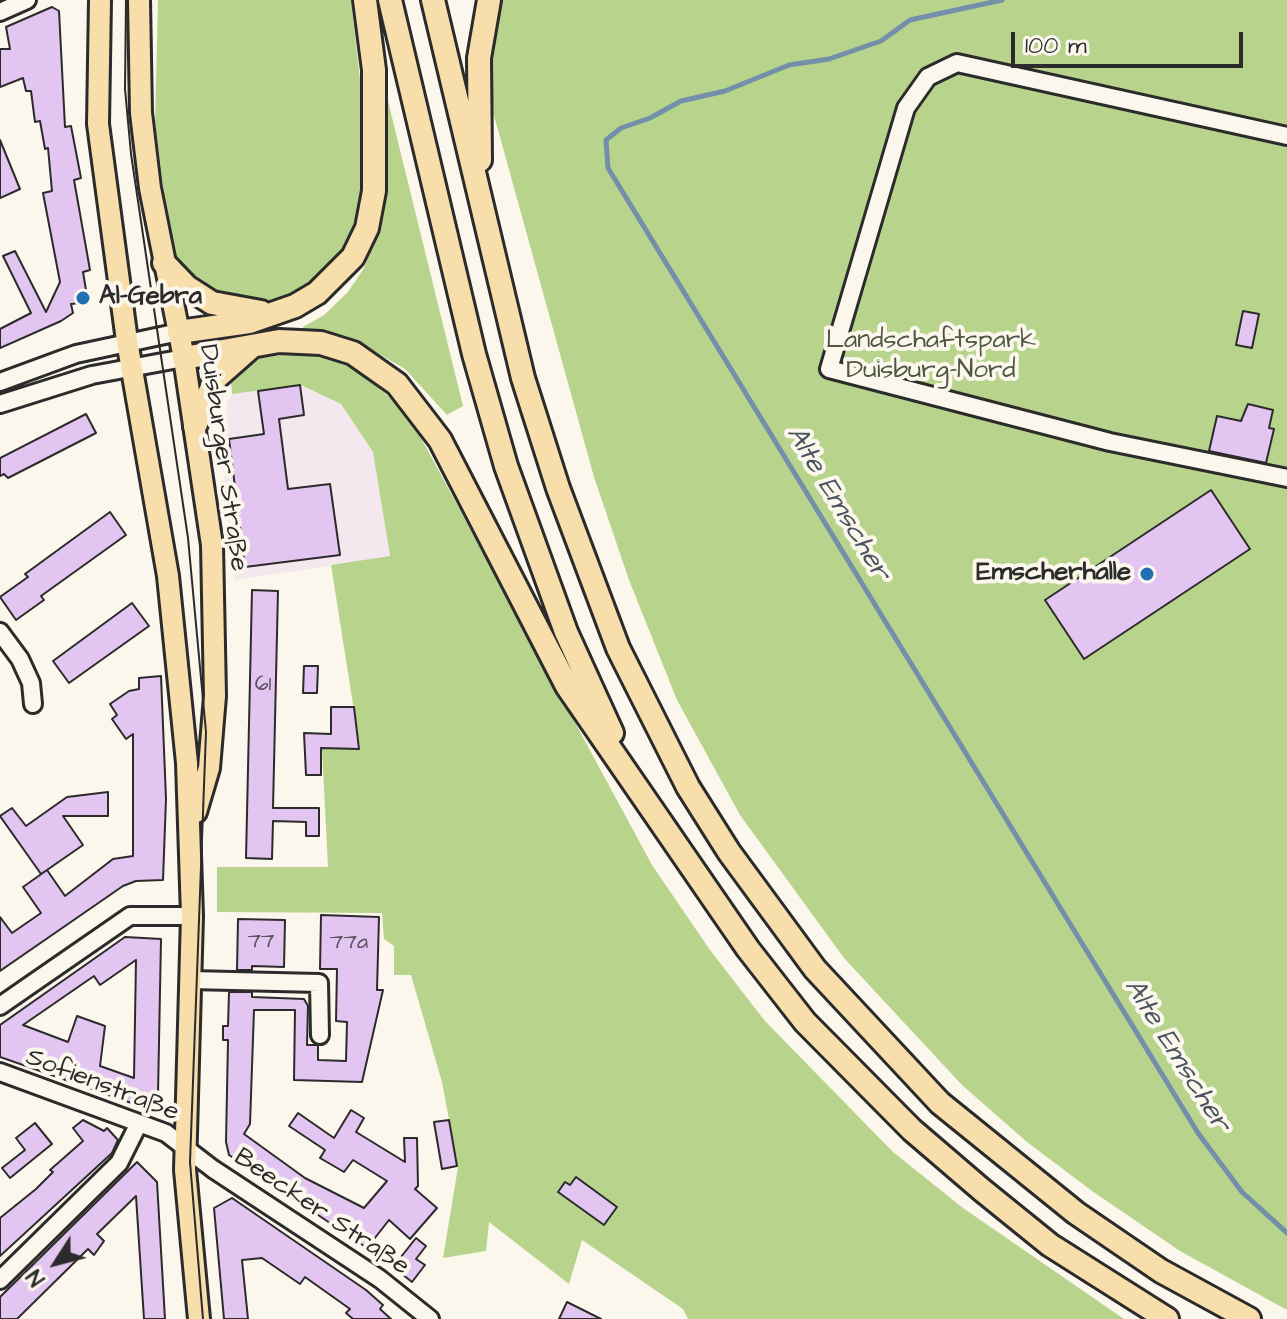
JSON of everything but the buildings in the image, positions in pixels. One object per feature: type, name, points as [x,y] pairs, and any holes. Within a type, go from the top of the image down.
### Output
[{"type":"highway","points":[[179,332],[249,322],[275,313],[317,293],[353,257],[367,228],[374,191],[374,70],[365,0]]},
{"type":"highway","points":[[390,0],[474,354],[506,466],[566,632],[617,744],[662,825]]},
{"type":"highway","points":[[433,0],[523,378],[586,568],[652,719],[729,852],[815,969],[940,1103],[1076,1213],[1161,1271],[1249,1319]]},
{"type":"highway","points":[[482,214],[479,58],[489,0]]},
{"type":"highway","points":[[164,263],[187,287],[212,303],[239,310],[275,313]]},
{"type":"highway","points":[[184,358],[255,345],[321,343],[353,353],[397,384],[415,405],[464,483],[567,686],[748,949],[805,1022],[912,1130],[1050,1245],[1167,1319]]},
{"type":"highway","points":[[195,426],[216,378],[255,345]]},
{"type":"main road","name":"Duisburger Straße","points":[[139,0],[141,113],[164,263],[184,358],[212,545],[216,654],[209,768],[192,828]]},
{"type":"main road","name":"Duisburger Straße","points":[[95,4],[98,124],[127,341],[168,576],[192,828],[185,1145],[199,1319]]},
{"type":"street","points":[[0,12],[27,0]]},
{"type":"street","points":[[1287,136],[957,63],[928,77],[906,108],[829,369],[1110,442],[1287,478]]},
{"type":"street","points":[[0,382],[76,354],[179,332]]},
{"type":"street","points":[[0,404],[35,390],[184,358]]},
{"type":"street","points":[[0,632],[26,671],[33,704]]},
{"type":"street","points":[[0,1006],[130,916],[192,916]]},
{"type":"street","points":[[190,980],[319,983],[320,1035]]},
{"type":"street","name":"Sofienstraße","points":[[0,1072],[166,1133],[185,1145]]},
{"type":"street","points":[[0,1280],[119,1163],[139,1123]]},
{"type":"street","name":"Beecker Straße","points":[[185,1145],[213,1169],[380,1279],[430,1319]]},
{"type":"shaded area","points":[[301,385],[341,404],[373,452],[390,557],[234,580],[223,467],[227,404],[232,394]]},
{"type":"green space","points":[[158,0],[351,0],[364,114],[364,186],[356,227],[332,272],[281,300],[252,304],[222,299],[179,269],[171,247],[155,122]]},
{"type":"green space","name":"Landschaftspark Duisburg-Nord","points":[[501,0],[1287,0],[1287,1310],[1180,1251],[1092,1191],[1027,1142],[962,1085],[844,958],[740,815],[677,700],[629,580],[594,477],[490,101],[490,59]]},
{"type":"green space","points":[[387,97],[463,406],[447,415],[405,369],[372,350],[305,335],[303,327],[324,315],[348,292],[364,268],[377,236],[385,189]]},
{"type":"green space","points":[[300,353],[329,358],[357,370],[407,412],[652,865],[710,950],[765,1021],[893,1152],[963,1208],[1124,1319],[688,1319],[683,1309],[582,1240],[569,1284],[489,1222],[486,1251],[443,1258],[458,1167],[442,1082],[411,975],[394,975],[394,946],[384,939],[382,913],[217,912],[217,867],[328,867],[322,748],[360,749],[331,565],[390,556],[373,452],[341,404],[301,385],[232,394],[230,371],[252,359]]},
{"type":"waterway","name":"Alte Emscher","points":[[1002,0],[910,20],[881,41],[829,59],[789,65],[725,91],[681,101],[650,118],[621,128],[606,140],[608,168],[1198,1133],[1242,1192],[1287,1233]]},
{"type":"tram line","points":[[126,0],[125,89],[131,154],[188,538],[206,732],[190,1162],[203,1319]]},
{"type":"place","name":"Al-Gebra","points":[[83,298]]},
{"type":"place","name":"Emscherhalle","points":[[1147,574]]}]
